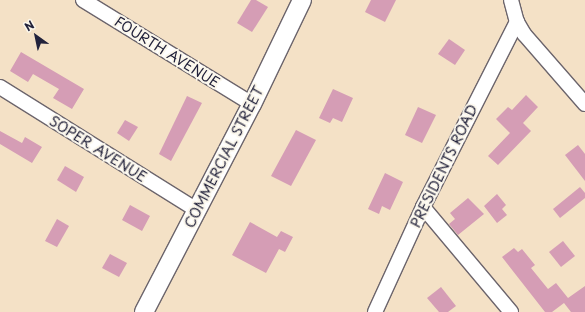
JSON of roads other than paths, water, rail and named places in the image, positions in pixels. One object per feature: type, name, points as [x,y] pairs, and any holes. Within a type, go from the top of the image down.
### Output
[{"type":"main road","name":"COMMERCIAL STREET","points":[[144,312],[252,104],[302,0]]},
{"type":"street","name":"FOURTH AVENUE","points":[[83,0],[252,104]]},
{"type":"street","points":[[511,0],[517,22],[535,48],[585,104]]},
{"type":"street","name":"PRESIDENTS ROAD","points":[[375,312],[423,207],[517,22]]},
{"type":"street","name":"SOPER AVENUE","points":[[0,87],[197,210]]},
{"type":"street","points":[[423,207],[511,312]]}]
